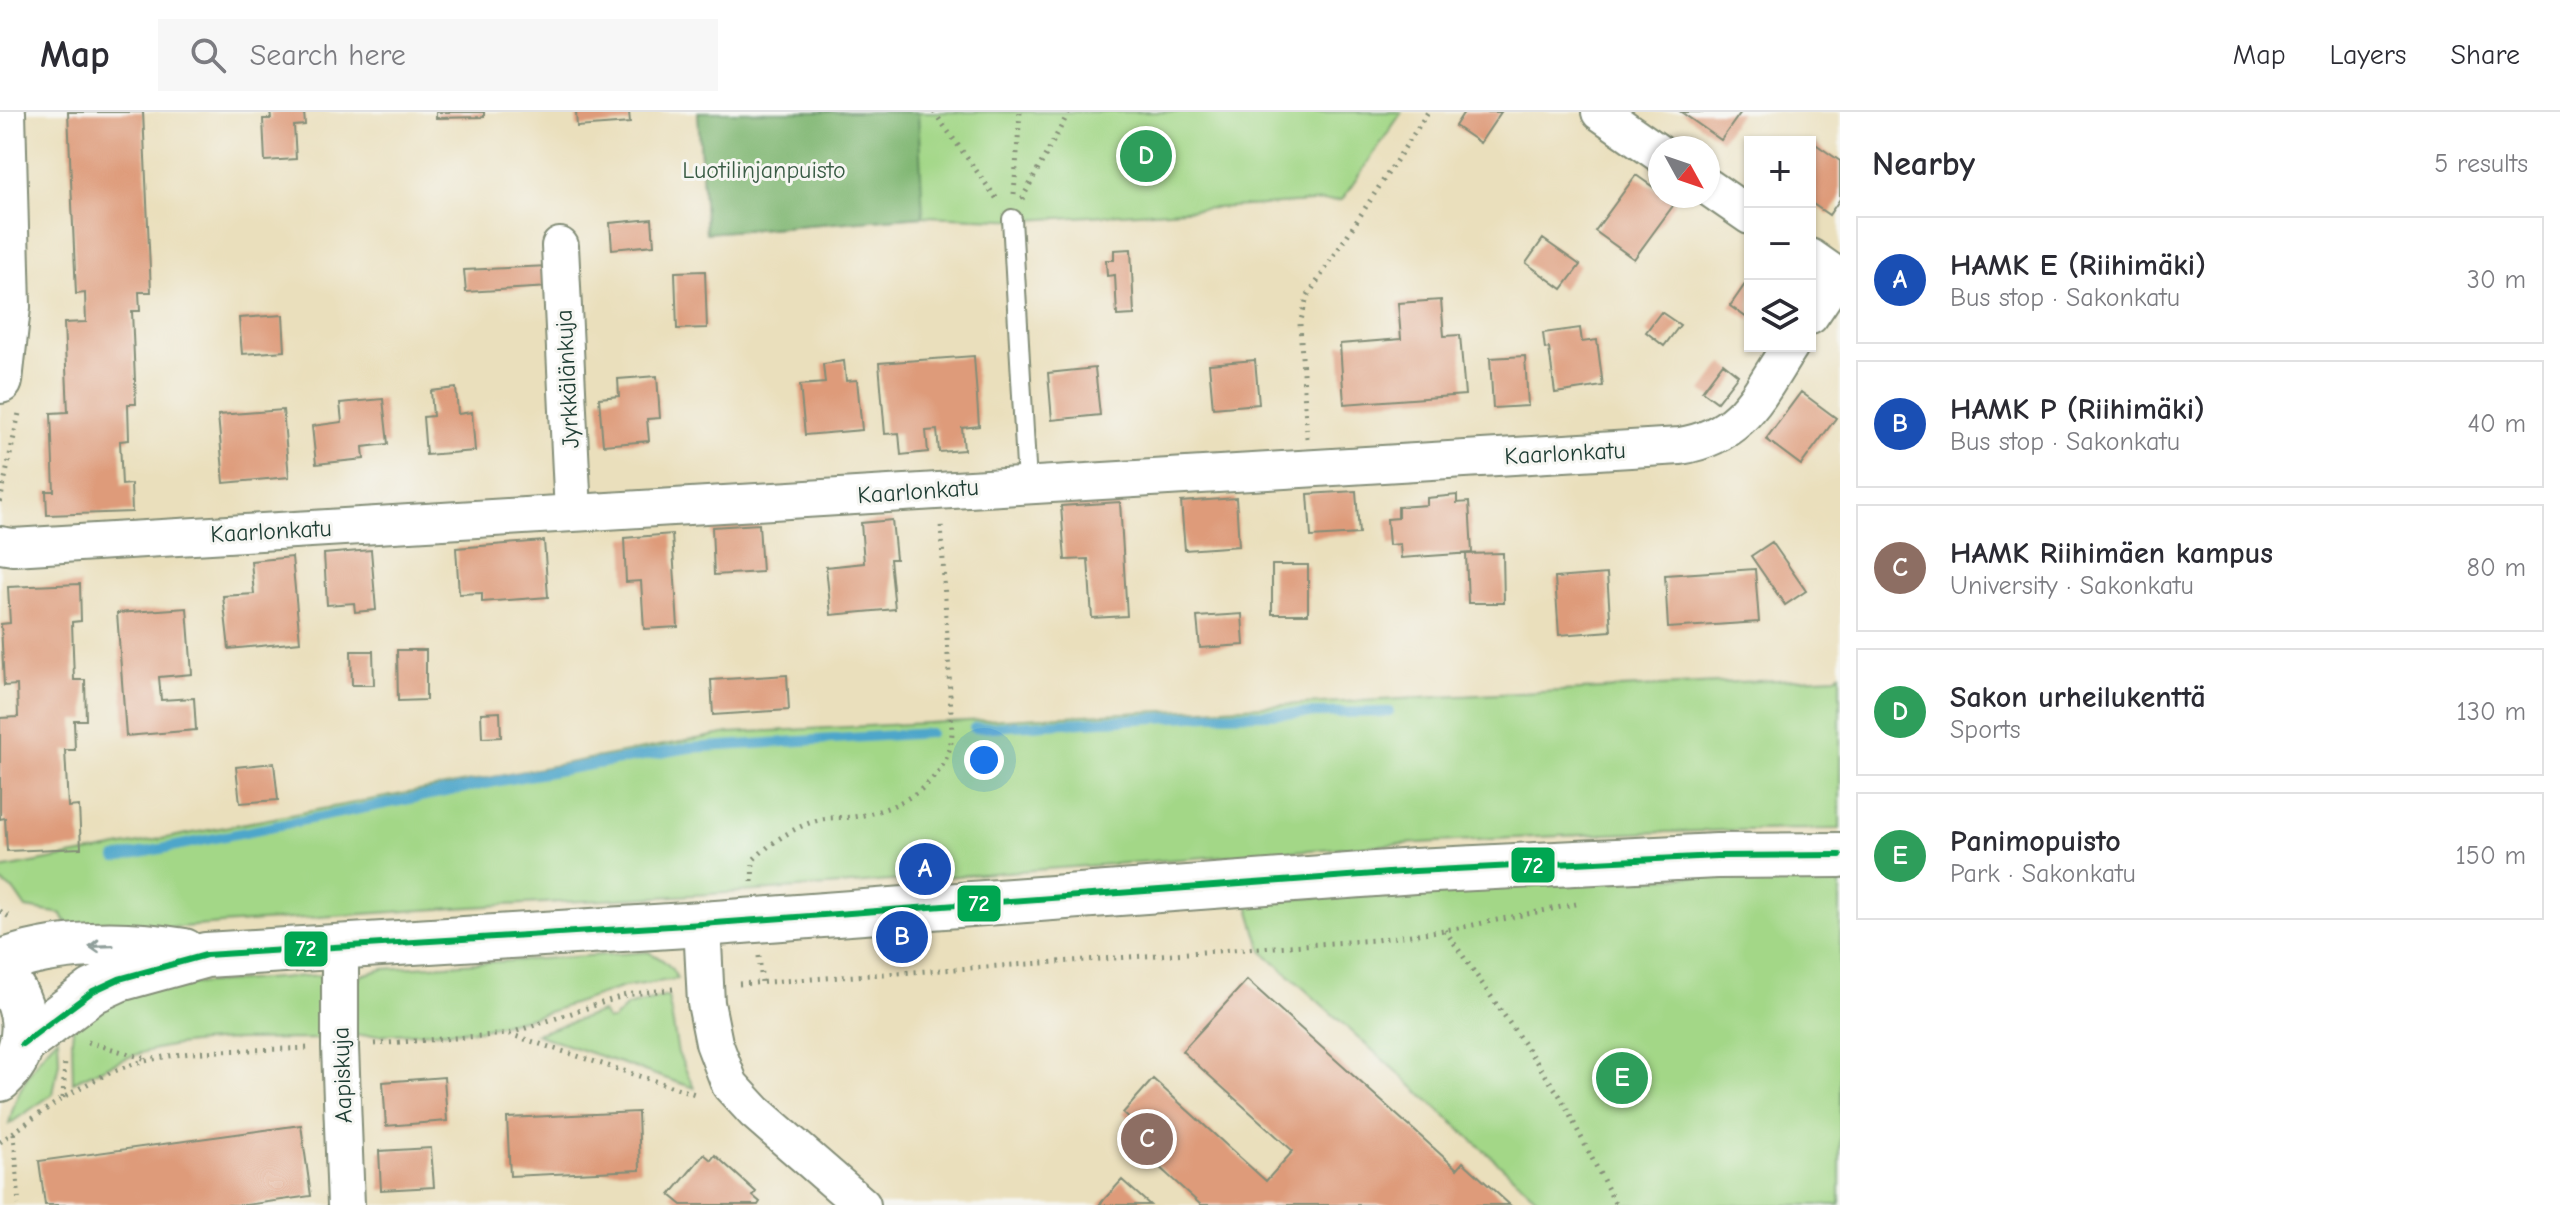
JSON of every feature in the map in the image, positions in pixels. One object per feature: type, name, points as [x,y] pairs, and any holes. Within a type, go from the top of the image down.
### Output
[{"type":"street","points":[[0,381],[8,307],[3,112]]},
{"type":"street","points":[[1600,112],[1648,146]]},
{"type":"street","points":[[1720,195],[1744,212]]},
{"type":"street","name":"Jyrkkälänkuja","points":[[560,246],[573,513]]},
{"type":"street","points":[[1816,301],[1829,270]]},
{"type":"street","name":"Kaarlonkatu","points":[[0,545],[29,546],[1680,446],[1703,442],[1725,432],[1746,414],[1786,352]]},
{"type":"street","points":[[11,1062],[93,991],[119,979],[206,955],[702,924],[1415,871],[1717,856],[1840,855]]},
{"type":"street","points":[[702,924],[705,986],[714,1043],[730,1085],[755,1112],[862,1205]]},
{"type":"street","points":[[0,963],[42,950],[146,945],[206,955]]},
{"type":"street","name":"Aapiskuja","points":[[340,946],[346,1205]]},
{"type":"street","points":[[0,973],[12,986],[24,1014],[11,1062]]},
{"type":"lane","points":[[1012,219],[1027,484]]},
{"type":"path","points":[[934,112],[1012,219]]},
{"type":"path","points":[[1012,219],[1020,112]]},
{"type":"path","points":[[1012,219],[1069,112]]},
{"type":"path","points":[[1308,468],[1300,324],[1307,297],[1428,112]]},
{"type":"path","points":[[752,879],[753,860],[775,839],[823,819],[855,816],[890,806],[914,795],[934,779],[945,764],[952,744],[952,731],[940,490]]},
{"type":"path","points":[[0,1142],[93,1081],[150,1060],[194,1054],[508,1034],[626,995],[705,986],[1376,940],[1578,904]]},
{"type":"path","points":[[1445,930],[1560,1096],[1616,1205]]},
{"type":"path","points":[[508,1034],[707,1098]]},
{"type":"path","points":[[79,1037],[92,1045],[150,1060]]},
{"type":"path","points":[[14,1132],[19,1205]]},
{"type":"green space","points":[[698,112],[1402,112],[1342,200],[1028,220],[923,216],[706,233]]},
{"type":"green space","name":"Luotilinjanpuisto","points":[[698,112],[918,112],[923,216],[706,233]]},
{"type":"green space","points":[[1840,673],[1840,829],[1569,835],[1433,842],[72,935],[62,914],[26,908],[15,892],[0,881],[0,869],[729,733],[1836,677]]},
{"type":"green space","points":[[1754,873],[1840,874],[1840,1205],[1545,1205],[1262,951],[1247,901]]},
{"type":"green space","points":[[648,952],[666,962],[677,979],[624,987],[539,1015],[479,1030],[351,1036],[352,987],[362,975],[383,969]]},
{"type":"green space","points":[[320,975],[326,982],[330,1032],[321,1039],[183,1044],[141,1053],[73,1082],[74,1022],[139,988]]},
{"type":"green space","points":[[668,996],[678,1053],[694,1088],[535,1034],[602,1012],[607,1020],[613,1020],[627,1006]]},
{"type":"green space","points":[[58,1037],[59,1062],[53,1094],[9,1124],[16,1099],[27,1077]]},
{"type":"building","points":[[68,112],[143,112],[151,292],[139,292],[140,311],[132,311],[136,404],[128,404],[129,440],[120,441],[122,485],[131,484],[132,512],[47,515],[46,491],[54,491],[51,413],[68,412],[64,323],[86,322],[85,293],[76,294]]},
{"type":"building","points":[[270,112],[304,112],[305,125],[294,126],[296,159],[265,161],[263,119],[271,119]]},
{"type":"building","points":[[436,112],[484,112],[484,117],[436,118]]},
{"type":"building","points":[[576,112],[629,112],[630,123],[577,127]]},
{"type":"building","points":[[1464,112],[1501,112],[1480,143],[1455,126]]},
{"type":"building","points":[[1681,112],[1741,112],[1721,140],[1720,136],[1715,136]]},
{"type":"building","points":[[1816,144],[1840,161],[1840,199],[1829,215],[1816,206]]},
{"type":"building","points":[[1636,175],[1648,184],[1648,208],[1671,208],[1634,259],[1595,231]]},
{"type":"building","points":[[652,219],[654,245],[612,249],[610,223]]},
{"type":"building","points":[[1543,239],[1580,265],[1562,289],[1526,263]]},
{"type":"building","points":[[1131,249],[1134,315],[1117,316],[1115,275],[1107,276],[1106,260],[1114,260],[1114,250]]},
{"type":"building","points":[[549,266],[550,287],[466,292],[464,270]]},
{"type":"building","points":[[705,271],[707,328],[677,329],[675,272]]},
{"type":"building","points":[[1744,286],[1744,316],[1730,306]]},
{"type":"building","points":[[1441,300],[1444,336],[1460,335],[1465,395],[1344,404],[1340,344],[1401,339],[1398,303]]},
{"type":"building","points":[[1661,312],[1680,325],[1664,346],[1646,332]]},
{"type":"building","points":[[283,315],[285,351],[242,354],[239,318]]},
{"type":"building","points":[[1580,328],[1582,342],[1597,340],[1603,386],[1555,393],[1549,348],[1545,349],[1543,333]]},
{"type":"building","points":[[974,356],[979,426],[962,428],[964,450],[939,452],[937,430],[926,431],[928,452],[901,455],[899,433],[885,434],[879,363]]},
{"type":"building","points":[[1525,356],[1528,406],[1493,408],[1490,358]]},
{"type":"building","points":[[1255,360],[1259,404],[1213,408],[1209,364]]},
{"type":"building","points":[[844,361],[846,381],[857,380],[862,430],[805,435],[800,385],[825,383],[823,364]]},
{"type":"building","points":[[1723,363],[1738,375],[1717,402],[1702,391]]},
{"type":"building","points":[[1095,368],[1100,415],[1052,420],[1048,373]]},
{"type":"building","points":[[657,376],[660,418],[647,419],[649,441],[603,445],[599,398],[619,396],[618,379]]},
{"type":"building","points":[[456,388],[458,414],[472,412],[475,451],[426,455],[423,417],[433,416],[431,391]]},
{"type":"building","points":[[1801,392],[1836,418],[1801,465],[1766,439]]},
{"type":"building","points":[[383,399],[388,444],[363,447],[364,459],[316,464],[312,426],[342,422],[340,403]]},
{"type":"building","points":[[283,410],[289,477],[224,483],[218,415]]},
{"type":"building","points":[[1356,491],[1359,534],[1311,537],[1308,494]]},
{"type":"building","points":[[1457,495],[1457,503],[1469,502],[1472,553],[1401,558],[1400,544],[1389,545],[1387,519],[1398,518],[1398,507],[1427,505],[1427,498]]},
{"type":"building","points":[[1236,498],[1239,546],[1185,550],[1181,502]]},
{"type":"building","points":[[1120,502],[1127,616],[1092,618],[1088,559],[1065,560],[1061,506]]},
{"type":"building","points":[[892,520],[896,559],[890,559],[895,609],[831,615],[826,567],[864,563],[861,523]]},
{"type":"building","points":[[759,524],[762,572],[714,575],[712,527]]},
{"type":"building","points":[[672,534],[678,627],[644,629],[641,581],[626,582],[624,538]]},
{"type":"building","points":[[544,541],[548,597],[482,602],[482,593],[459,594],[456,548]]},
{"type":"building","points":[[1772,542],[1806,591],[1785,605],[1751,556]]},
{"type":"building","points":[[371,550],[376,610],[355,612],[354,603],[327,605],[324,554]]},
{"type":"building","points":[[1503,553],[1504,603],[1468,603],[1466,554]]},
{"type":"building","points":[[292,557],[300,642],[229,649],[223,596],[254,594],[251,561]]},
{"type":"building","points":[[1272,565],[1308,565],[1308,614],[1272,614]]},
{"type":"building","points":[[1755,569],[1759,622],[1668,628],[1665,575]]},
{"type":"building","points":[[1607,574],[1611,631],[1559,635],[1555,578]]},
{"type":"building","points":[[80,584],[81,621],[72,622],[74,680],[85,680],[86,720],[74,720],[75,750],[65,750],[68,807],[79,806],[81,848],[7,851],[5,818],[0,819],[0,718],[18,717],[17,685],[4,686],[1,624],[10,623],[8,587]]},
{"type":"building","points":[[187,608],[192,674],[159,677],[161,700],[194,698],[196,730],[126,736],[117,613]]},
{"type":"building","points":[[1242,614],[1244,645],[1200,648],[1197,617]]},
{"type":"building","points":[[397,650],[426,650],[426,700],[398,701]]},
{"type":"building","points":[[351,651],[373,651],[374,685],[352,685]]},
{"type":"building","points":[[787,675],[789,710],[713,715],[711,680]]},
{"type":"building","points":[[500,712],[501,737],[482,738],[481,713]]},
{"type":"building","points":[[274,763],[278,800],[240,803],[236,767]]},
{"type":"building","points":[[1247,980],[1457,1169],[1463,1162],[1510,1205],[1201,1205],[1147,1156],[1157,1144],[1123,1113],[1153,1079],[1266,1181],[1293,1151],[1182,1051]]},
{"type":"building","points":[[444,1077],[447,1121],[386,1126],[383,1082]]},
{"type":"building","points":[[638,1112],[640,1170],[510,1176],[507,1118]]},
{"type":"building","points":[[301,1125],[311,1196],[246,1205],[45,1205],[39,1161]]},
{"type":"building","points":[[431,1148],[434,1187],[381,1190],[379,1151]]},
{"type":"building","points":[[704,1154],[711,1160],[715,1155],[756,1192],[753,1196],[760,1202],[758,1205],[682,1205],[670,1195]]},
{"type":"building","points":[[1122,1180],[1150,1205],[1099,1205]]},
{"type":"waterway","points":[[974,728],[1210,715],[1389,712]]},
{"type":"waterway","points":[[116,858],[510,779],[689,748],[930,733]]},
{"type":"transit line","name":"72","points":[[22,1044],[93,991],[119,979],[206,955],[702,924],[1415,871],[1717,856],[1840,855]]},
{"type":"place","name":"Sakon urheilukenttä","points":[[1146,156]]},
{"type":"place","name":"HAMK E (Riihimäki)","points":[[925,869]]},
{"type":"place","name":"HAMK P (Riihimäki)","points":[[902,937]]},
{"type":"place","name":"Panimopuisto","points":[[1622,1078]]},
{"type":"place","name":"HAMK Riihimäen kampus","points":[[1147,1139]]}]
